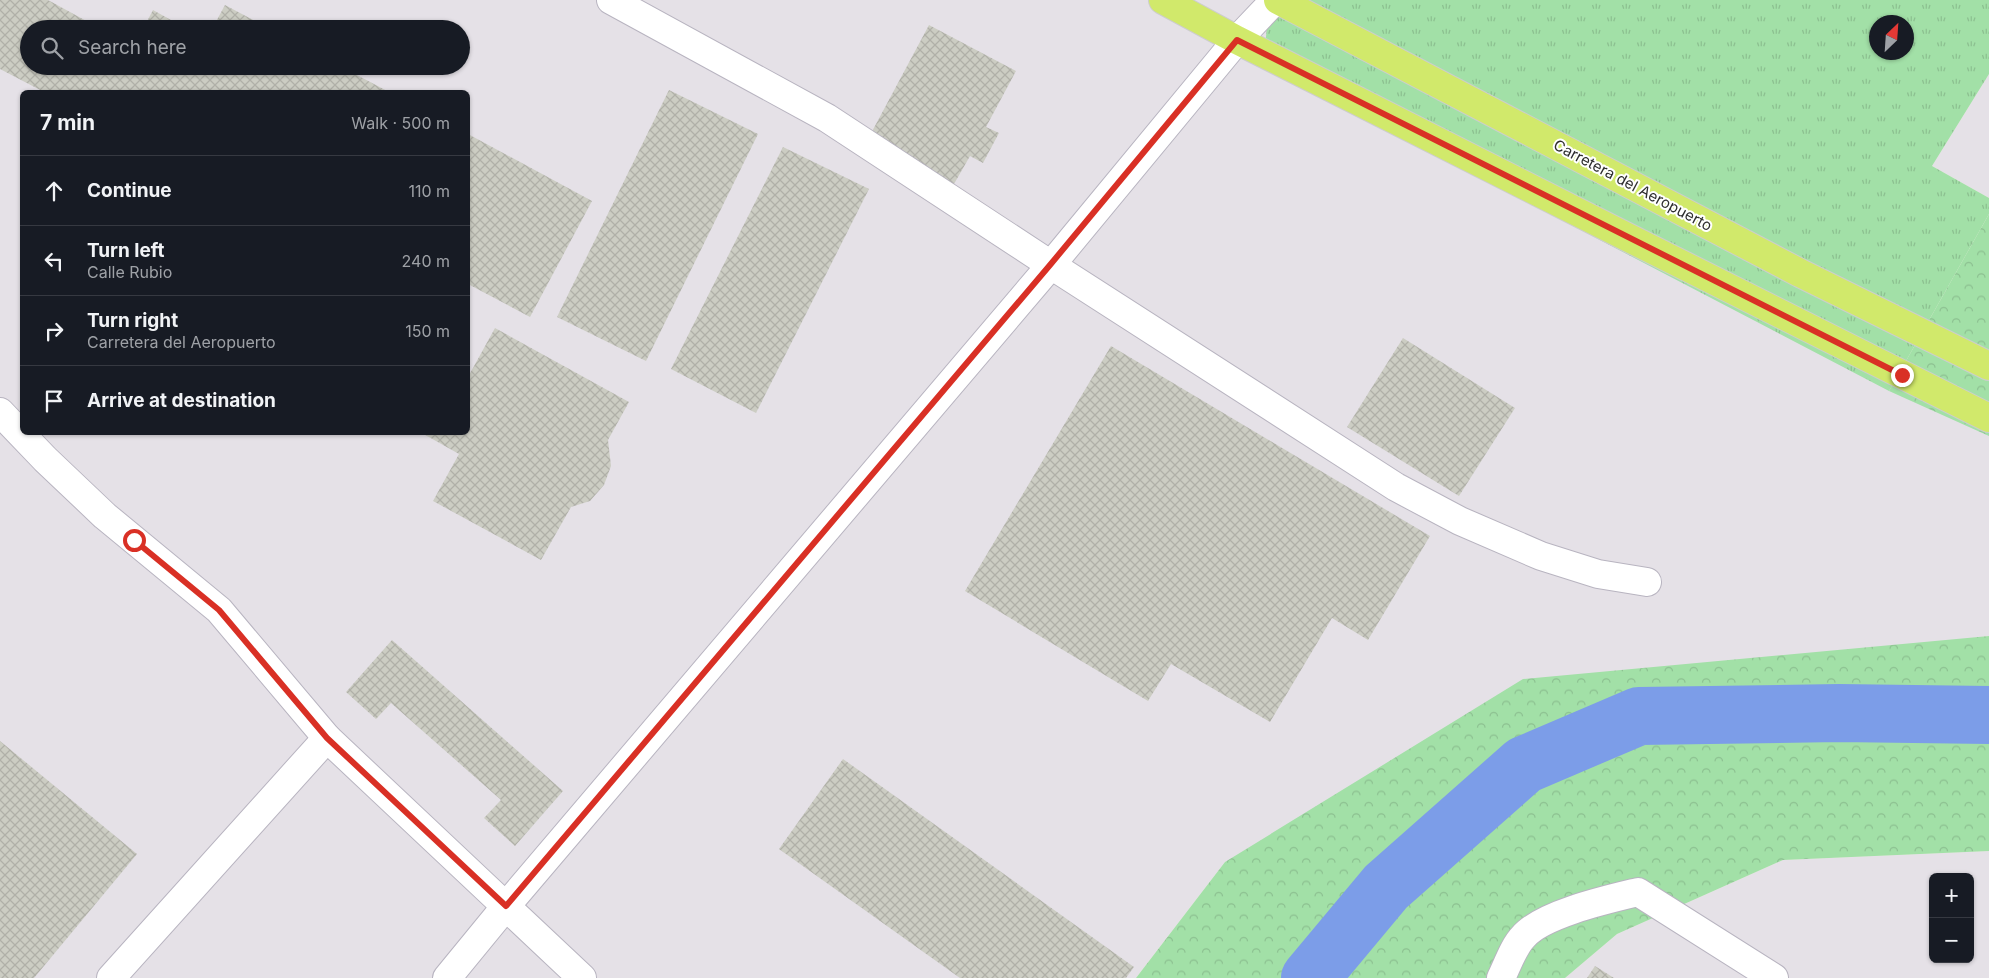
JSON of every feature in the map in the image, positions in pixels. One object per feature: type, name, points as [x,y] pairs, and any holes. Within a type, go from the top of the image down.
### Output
[{"type":"main road","points":[[1163,0],[1237,40],[1989,418]]},
{"type":"main road","name":"Carretera del Aeropuerto","points":[[1277,0],[1800,273],[1989,366]]},
{"type":"street","points":[[611,0],[827,118],[1050,265],[1396,487],[1460,521],[1541,556],[1598,574],[1647,582]]},
{"type":"street","points":[[447,978],[1050,265],[1237,40],[1277,0]]},
{"type":"street","points":[[0,412],[20,433]]},
{"type":"street","points":[[22,435],[106,516],[219,610],[327,738],[582,978]]},
{"type":"street","points":[[111,978],[327,738]]},
{"type":"street","points":[[1501,978],[1523,936],[1545,922],[1592,903],[1638,892],[1774,978]]},
{"type":"shaded area","points":[[0,0],[1270,0],[1989,428],[1989,636],[1957,640],[1225,862],[1136,978],[0,978]]},
{"type":"shaded area","points":[[1989,74],[1989,198],[1932,166]]},
{"type":"shaded area","points":[[1989,851],[1989,978],[1565,978],[1617,934],[1783,860]]},
{"type":"green space","points":[[1270,0],[1989,0],[1989,74],[1932,166],[1989,198],[1989,214],[1889,391],[1263,64]]},
{"type":"green space","points":[[1989,214],[1989,436],[1889,391]]},
{"type":"green space","points":[[1989,636],[1989,851],[1783,860],[1617,934],[1565,978],[1136,978],[1225,862],[1523,679]]},
{"type":"building","points":[[0,0],[48,0],[85,20],[20,20],[20,75],[357,75],[385,90],[40,90],[0,69]]},
{"type":"building","points":[[225,5],[253,20],[217,20]]},
{"type":"building","points":[[153,10],[171,20],[148,20]]},
{"type":"building","points":[[929,25],[1016,71],[986,127],[999,133],[983,163],[970,156],[954,184],[868,139]]},
{"type":"building","points":[[669,90],[758,134],[646,361],[557,317]]},
{"type":"building","points":[[470,135],[592,201],[530,317],[470,285]]},
{"type":"building","points":[[783,147],[869,189],[756,413],[671,369]]},
{"type":"building","points":[[495,328],[629,402],[608,440],[611,466],[604,485],[590,501],[571,507],[541,560],[433,501],[459,454],[425,435],[470,435],[470,373]]},
{"type":"building","points":[[1403,338],[1515,408],[1459,496],[1347,427]]},
{"type":"building","points":[[1111,346],[1430,536],[1368,640],[1332,618],[1270,722],[1171,664],[1148,701],[965,591]]},
{"type":"building","points":[[392,640],[563,791],[515,846],[484,818],[501,800],[391,703],[376,719],[346,692]]},
{"type":"building","points":[[0,741],[137,854],[34,978],[0,978]]},
{"type":"building","points":[[843,759],[1134,967],[1126,978],[960,978],[779,849]]},
{"type":"building","points":[[1595,966],[1614,978],[1587,978]]},
{"type":"waterway","points":[[1310,978],[1386,887],[1524,765],[1639,716],[1839,713],[1989,715]]},
{"type":"route","points":[[134,540],[219,610],[327,738],[506,906],[1050,265],[1237,40],[1902,375]]}]
